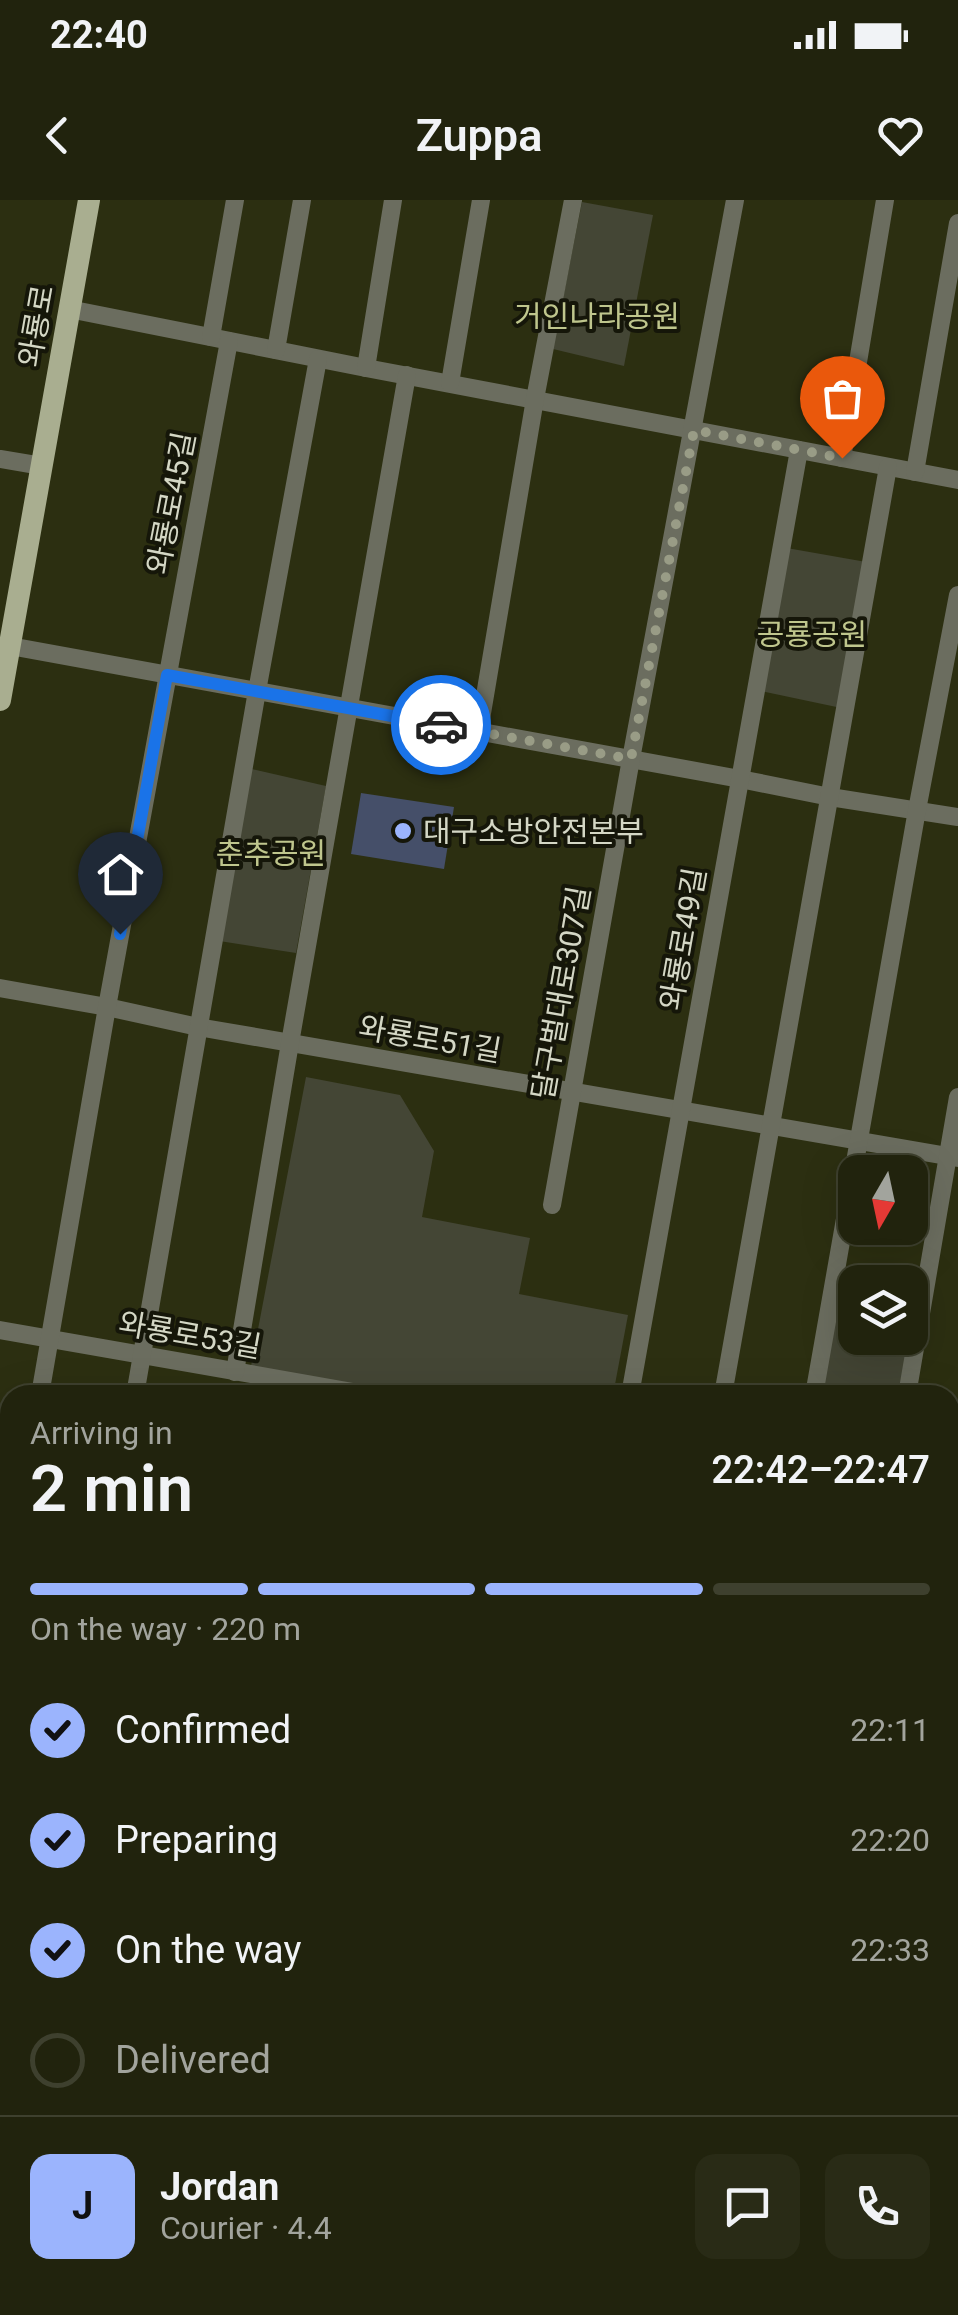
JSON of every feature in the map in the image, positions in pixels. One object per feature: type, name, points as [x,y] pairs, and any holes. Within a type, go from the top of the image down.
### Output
[{"type":"main road","name":"와룡로","points":[[0,700],[89,200]]},
{"type":"street","name":"와룡로45길","points":[[167,675],[220,339],[235,200]]},
{"type":"street","points":[[276,350],[302,200]]},
{"type":"street","points":[[366,368],[393,200]]},
{"type":"street","points":[[450,383],[482,200]]},
{"type":"street","points":[[479,732],[572,200]]},
{"type":"street","name":"달구벌대로307길","points":[[552,1205],[735,200]]},
{"type":"street","points":[[842,458],[885,200]]},
{"type":"street","points":[[914,472],[958,223]]},
{"type":"street","points":[[69,309],[958,480]]},
{"type":"street","points":[[137,1385],[318,358]]},
{"type":"street","points":[[235,1372],[408,375]]},
{"type":"street","points":[[740,778],[798,450]]},
{"type":"street","points":[[0,459],[42,466]]},
{"type":"street","points":[[725,1385],[888,467]]},
{"type":"street","points":[[816,1385],[958,595]]},
{"type":"street","points":[[10,646],[830,797],[958,817]]},
{"type":"street","points":[[42,1385],[167,675]]},
{"type":"street","name":"와룡로49길","points":[[680,1108],[740,778]]},
{"type":"street","name":"와룡로51길","points":[[0,988],[198,1028],[953,1157]]},
{"type":"street","points":[[908,1385],[953,1157],[958,1097]]},
{"type":"street","points":[[632,1385],[680,1108]]},
{"type":"street","name":"와룡로53길","points":[[0,1330],[311,1385]]},
{"type":"green space","name":"거인나라공원","points":[[582,202],[653,215],[624,366],[553,349]]},
{"type":"green space","name":"공룡공원","points":[[781,547],[872,563],[846,709],[756,690]]},
{"type":"green space","name":"춘추공원","points":[[243,767],[326,786],[296,953],[213,940]]},
{"type":"green space","points":[[306,1077],[400,1095],[434,1151],[422,1217],[530,1238],[519,1294],[628,1315],[615,1385],[353,1385],[251,1366]]},
{"type":"green space","points":[[837,1267],[838,1355],[912,1355],[907,1385],[817,1385]]},
{"type":"building","name":"대구소방안전본부","points":[[361,793],[454,807],[444,869],[351,854]]},
{"type":"way so far","points":[[441,725],[631,759],[694,430],[842,458]]},
{"type":"place","name":"대구소방안전본부","points":[[403,831]]},
{"type":"route","points":[[120,934],[167,675],[441,725]]}]
